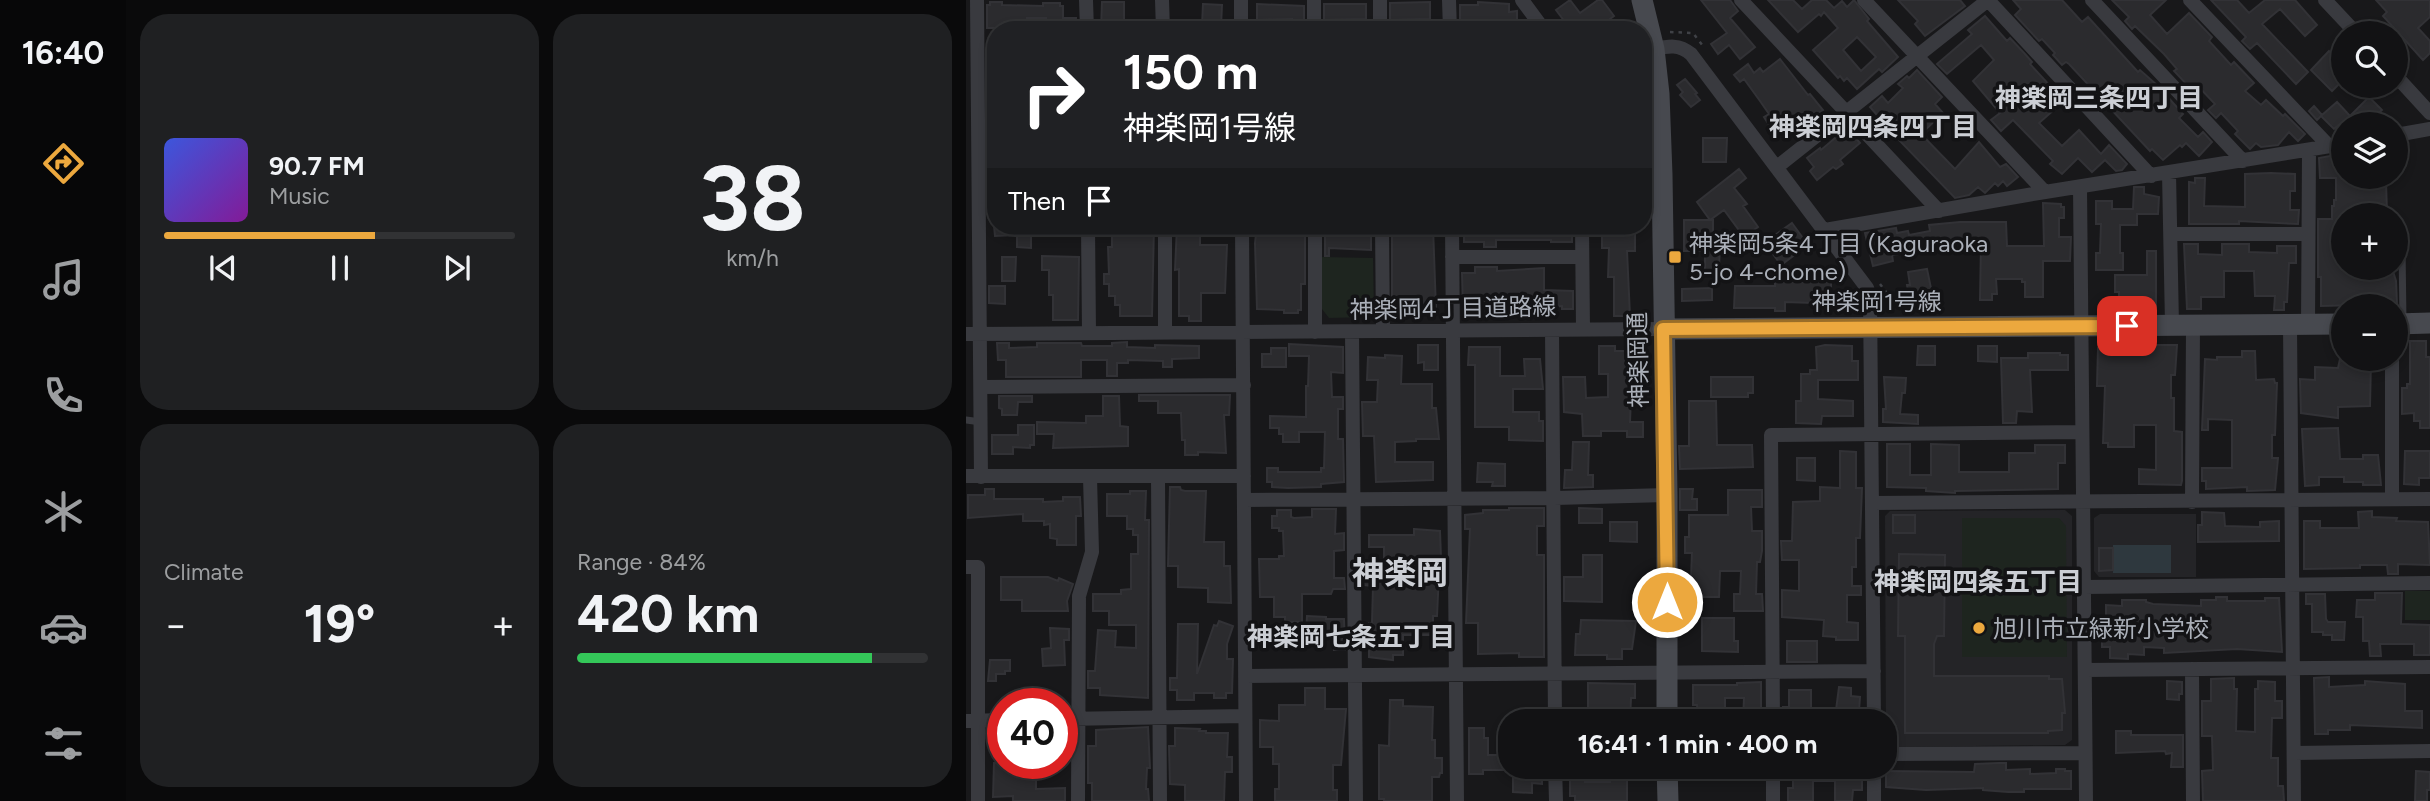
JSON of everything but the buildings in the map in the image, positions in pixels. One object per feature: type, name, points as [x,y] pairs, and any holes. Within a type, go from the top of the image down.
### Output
[{"type":"street","points":[[977,0],[972,126],[973,334],[982,387],[981,477]]},
{"type":"street","points":[[1086,0],[1087,21]]},
{"type":"street","points":[[1162,0],[1163,21]]},
{"type":"street","points":[[1241,0],[1241,21]]},
{"type":"street","points":[[1314,0],[1314,21]]},
{"type":"street","points":[[1380,0],[1380,21]]},
{"type":"street","points":[[1449,0],[1450,21]]},
{"type":"street","points":[[1522,0],[1537,21]]},
{"type":"street","points":[[1741,0],[1939,211]]},
{"type":"street","points":[[1864,0],[2045,192]]},
{"type":"street","points":[[1777,167],[1988,0],[2151,176]]},
{"type":"street","points":[[2092,0],[2243,162]]},
{"type":"street","points":[[2190,0],[2331,140]]},
{"type":"street","points":[[2325,0],[2345,21]]},
{"type":"street","name":"神楽岡通","points":[[1648,3],[1650,21]]},
{"type":"street","name":"神楽岡通","points":[[1652,34],[1659,94],[1662,175],[1667,495],[1667,709]]},
{"type":"street","points":[[1654,49],[1683,47],[1691,54],[1867,288],[1871,327],[1874,709]]},
{"type":"street","points":[[2408,89],[2430,113]]},
{"type":"street","points":[[2408,133],[2430,129]]},
{"type":"street","points":[[1825,230],[2331,146]]},
{"type":"street","points":[[2294,801],[2292,500],[2299,325],[2308,234],[2309,150]]},
{"type":"street","points":[[1652,167],[1662,175]]},
{"type":"street","points":[[2169,173],[2172,234],[2183,325],[2192,502]]},
{"type":"street","points":[[2080,187],[2086,801]]},
{"type":"street","points":[[2172,234],[2308,234]]},
{"type":"street","points":[[1088,235],[1089,333]]},
{"type":"street","points":[[1165,235],[1165,332]]},
{"type":"street","points":[[1242,235],[1245,801]]},
{"type":"street","points":[[1315,235],[1315,332]]},
{"type":"street","points":[[1382,235],[1383,331]]},
{"type":"street","points":[[1452,235],[1457,801]]},
{"type":"street","points":[[1582,235],[1583,329]]},
{"type":"street","points":[[1452,257],[1582,257]]},
{"type":"street","points":[[2408,324],[2430,323]]},
{"type":"street","name":"神楽岡1号線","points":[[1663,329],[2331,324]]},
{"type":"street","name":"神楽岡4丁目道路線","points":[[973,334],[1663,329]]},
{"type":"street","points":[[1552,330],[1555,709]]},
{"type":"street","points":[[1352,332],[1356,801]]},
{"type":"street","points":[[2392,371],[2392,499]]},
{"type":"street","points":[[982,387],[1244,385]]},
{"type":"street","points":[[1773,709],[1771,435],[2082,432]]},
{"type":"street","points":[[966,476],[1244,476]]},
{"type":"street","points":[[1158,476],[1160,801]]},
{"type":"street","points":[[1090,477],[1092,552],[1079,596],[1078,719],[1245,716]]},
{"type":"street","points":[[1244,500],[1555,499],[1667,495]]},
{"type":"street","points":[[1872,503],[2430,499]]},
{"type":"street","points":[[966,567],[978,567],[972,721],[972,783],[978,801]]},
{"type":"street","points":[[2084,587],[2430,583]]},
{"type":"street","points":[[2085,670],[2430,667]]},
{"type":"street","points":[[2192,669],[2193,801]]},
{"type":"street","points":[[1245,677],[1874,671]]},
{"type":"street","points":[[2295,753],[2430,751]]},
{"type":"street","points":[[1897,754],[2085,753]]},
{"type":"street","points":[[1078,779],[1078,801]]},
{"type":"street","points":[[1555,779],[1556,801]]},
{"type":"street","points":[[1667,779],[1668,801]]},
{"type":"street","points":[[1773,779],[1773,801]]},
{"type":"street","points":[[1874,779],[1874,801]]},
{"type":"lane","points":[[966,420],[981,422]]},
{"type":"shaded area","points":[[1321,257],[1373,258],[1374,310],[1369,317],[1329,318],[1322,309]]},
{"type":"shaded area","name":"旭川市立緑新小学校","points":[[2065,510],[2072,516],[2072,740],[2065,745],[1897,747],[1897,709],[1886,709],[1885,516],[1890,511]]},
{"type":"shaded area","name":"旭川市立緑新小学校","points":[[2100,514],[2196,514],[2196,577],[2099,577],[2094,571],[2094,518]]},
{"type":"shaded area","points":[[1962,518],[2059,518],[2066,526],[2067,657],[1962,657]]},
{"type":"shaded area","points":[[2113,545],[2171,545],[2171,573],[2113,573]]},
{"type":"shaded area","points":[[2405,591],[2430,591],[2430,620],[2405,620]]},
{"type":"place","name":"神楽岡5条4丁目 (Kaguraoka 5-jo 4-chome)","points":[[1675,257]]},
{"type":"place","name":"旭川市立緑新小学校","points":[[1979,628]]},
{"type":"district","name":"神楽岡三条四丁目","points":[[2099,98]]},
{"type":"district","name":"神楽岡四条四丁目","points":[[1873,127]]},
{"type":"district","name":"神楽岡","points":[[1400,573]]},
{"type":"district","name":"神楽岡四条五丁目","points":[[1978,582]]},
{"type":"district","name":"神楽岡七条五丁目","points":[[1351,637]]},
{"type":"route","points":[[1667,602],[1663,329],[2127,326]]}]
